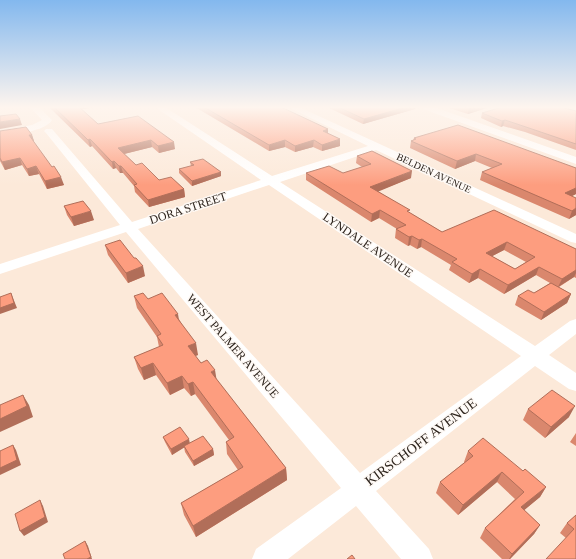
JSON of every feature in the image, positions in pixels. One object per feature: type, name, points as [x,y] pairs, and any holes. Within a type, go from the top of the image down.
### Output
[{"type":"street","name":"WEST PALMER AVENUE","points":[[50,133],[129,227],[419,559]]},
{"type":"street","name":"LYNDALE AVENUE","points":[[198,133],[576,384]]},
{"type":"street","name":"BELDEN AVENUE","points":[[346,133],[576,239]]},
{"type":"street","points":[[498,133],[576,161]]},
{"type":"street","name":"DORA STREET","points":[[0,269],[375,147]]},
{"type":"street","name":"KIRSCHOFF AVENUE","points":[[266,559],[576,325]]},
{"type":"building","points":[[0,133],[31,133],[32,135],[29,135],[61,177],[45,181],[36,166],[27,169],[20,158],[2,162],[0,158]]},
{"type":"building","points":[[81,133],[162,133],[174,142],[158,146],[151,140],[118,148],[136,165],[142,163],[159,180],[171,177],[184,189],[148,200],[134,185],[137,184],[121,166],[114,161],[112,162],[90,139],[88,140]]},
{"type":"building","points":[[249,133],[327,133],[340,139],[322,145],[314,140],[295,146],[285,140],[269,145]]},
{"type":"building","points":[[431,133],[480,133],[576,168],[576,188],[565,193],[576,198],[576,208],[572,211],[482,172],[502,164],[476,154],[457,161],[411,141],[416,139],[414,138]]},
{"type":"building","points":[[544,133],[576,133],[576,144]]},
{"type":"building","points":[[372,151],[412,171],[370,187],[410,210],[407,211],[442,232],[494,210],[576,249],[576,270],[562,279],[539,267],[508,285],[480,269],[472,274],[452,262],[457,259],[422,239],[419,240],[412,236],[409,237],[396,229],[406,225],[380,210],[372,214],[306,173],[329,166],[343,173],[371,164],[357,156]],"holes":[[[507,242],[535,257],[515,269],[486,253]]]},
{"type":"building","points":[[203,159],[221,172],[192,181],[179,169],[194,165],[190,162]]},
{"type":"building","points":[[83,201],[91,211],[71,217],[64,206]]},
{"type":"building","points":[[120,240],[134,258],[136,258],[143,266],[126,273],[105,245]]},
{"type":"building","points":[[551,283],[571,294],[544,312],[518,296],[528,290],[534,293]]},
{"type":"building","points":[[11,293],[14,303],[0,308],[0,297]]},
{"type":"building","points":[[143,293],[148,299],[162,293],[178,314],[175,315],[196,343],[188,346],[201,363],[207,360],[215,370],[211,372],[286,468],[193,526],[181,503],[243,467],[226,442],[234,437],[193,382],[188,384],[182,376],[167,383],[153,363],[141,368],[134,357],[163,345],[157,336],[161,334],[134,296]]},
{"type":"building","points":[[552,390],[575,406],[551,427],[528,409]]},
{"type":"building","points":[[23,395],[27,406],[0,419],[0,405]]},
{"type":"building","points":[[180,427],[189,439],[171,449],[163,437]]},
{"type":"building","points":[[203,436],[213,449],[193,461],[184,446]]},
{"type":"building","points":[[483,438],[523,471],[525,469],[546,487],[521,507],[540,525],[512,554],[485,528],[524,492],[502,472],[463,505],[440,482],[473,456],[468,451]]},
{"type":"building","points":[[13,445],[17,460],[0,468],[0,451]]},
{"type":"building","points":[[40,500],[45,517],[20,531],[15,514]]},
{"type":"building","points":[[576,515],[576,559],[546,559],[574,529],[567,523]]},
{"type":"building","points":[[85,541],[91,557],[87,559],[65,559],[63,554]]},
{"type":"building","points":[[352,555],[355,559],[347,559]]}]
